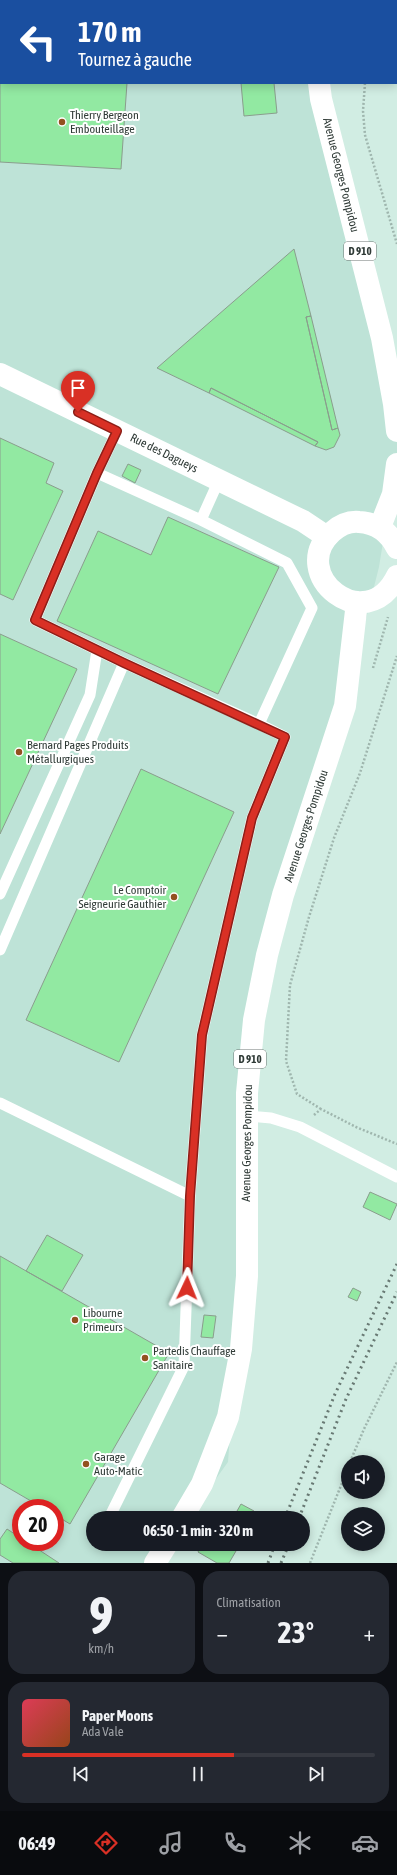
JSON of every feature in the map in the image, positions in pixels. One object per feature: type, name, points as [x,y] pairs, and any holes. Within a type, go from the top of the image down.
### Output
[{"type":"main road","name":"Avenue Georges Pompidou","points":[[319,84],[321,99],[382,338],[394,404],[397,431]]},
{"type":"main road","name":"Rue des Dagueys","points":[[0,374],[303,520],[327,537]]},
{"type":"main road","points":[[380,527],[393,494],[397,464]]},
{"type":"main road","points":[[397,548],[390,536],[380,527],[369,522],[357,521],[335,529],[327,537],[321,548],[318,560],[320,572],[325,584],[333,593],[344,600],[357,602],[370,601],[382,595],[392,586],[397,576]]},
{"type":"main road","name":"Avenue Georges Pompidou","points":[[186,1511],[202,1484],[228,1417],[241,1348],[247,1276],[246,1093],[254,1020],[267,955],[283,895],[345,706],[357,602]]},
{"type":"main road","points":[[155,1563],[162,1551]]},
{"type":"lane","points":[[112,1511],[184,1366],[190,1196],[202,1035],[252,818],[285,737],[124,663],[35,620],[97,473],[117,431]]},
{"type":"lane","points":[[97,473],[201,520],[287,563],[312,608],[259,724]]},
{"type":"lane","points":[[201,520],[219,480]]},
{"type":"lane","points":[[0,894],[90,695],[97,650]]},
{"type":"lane","points":[[0,950],[124,663]]},
{"type":"lane","points":[[0,1103],[190,1196]]},
{"type":"lane","points":[[247,1116],[271,1118],[300,1127],[397,1177]]},
{"type":"path","points":[[365,84],[363,111],[365,135],[397,244]]},
{"type":"path","points":[[373,669],[390,610]]},
{"type":"path","points":[[397,656],[360,773],[332,846],[309,917],[290,985],[286,1061],[297,1094],[321,1109],[356,1127],[397,1144]]},
{"type":"path","points":[[300,1127],[321,1109]]},
{"type":"path","points":[[353,1455],[397,1362]]},
{"type":"path","points":[[310,1563],[341,1486]]},
{"type":"shaded area","points":[[0,84],[323,84],[397,427],[397,455],[379,567],[328,770],[253,1017],[234,1383],[228,1462],[193,1511],[86,1511],[86,1551],[164,1551],[156,1563],[0,1563]]},
{"type":"building","name":"Thierry Bergeon Embouteillage","points":[[0,84],[127,84],[121,169],[0,162]]},
{"type":"building","points":[[241,84],[274,84],[277,113],[244,116]]},
{"type":"building","points":[[294,249],[311,316],[306,317],[332,430],[338,428],[340,435],[334,447],[326,450],[315,446],[318,442],[211,388],[209,393],[157,368]]},
{"type":"building","points":[[311,316],[338,428],[332,430],[306,317]]},
{"type":"building","points":[[211,388],[318,442],[315,446],[209,393]]},
{"type":"building","points":[[0,438],[54,463],[46,483],[63,491],[13,600],[0,594]]},
{"type":"building","points":[[128,464],[141,470],[135,483],[122,476]]},
{"type":"building","points":[[168,517],[279,567],[218,694],[57,621],[98,531],[151,555]]},
{"type":"building","name":"Bernard Pages Produits Métallurgiques","points":[[0,634],[77,669],[0,834]]},
{"type":"building","points":[[141,769],[234,812],[119,1062],[26,1020]]},
{"type":"building","points":[[370,1192],[397,1204],[390,1220],[363,1207]]},
{"type":"building","points":[[47,1235],[83,1255],[62,1291],[26,1271]]},
{"type":"building","points":[[0,1256],[169,1353],[70,1524],[64,1520],[64,1499],[28,1499],[0,1483]]},
{"type":"building","points":[[353,1288],[361,1292],[357,1301],[348,1297]]},
{"type":"building","points":[[204,1315],[216,1316],[213,1338],[201,1337]]},
{"type":"building","points":[[241,1504],[254,1511],[237,1511]]},
{"type":"building","points":[[7,1529],[12,1532],[12,1551],[41,1551],[59,1563],[13,1563],[0,1555],[0,1539]]},
{"type":"building","points":[[236,1551],[229,1563],[217,1563],[198,1552]]},
{"type":"railway","points":[[288,1511],[335,1394],[397,1264]]},
{"type":"railway","points":[[302,1511],[346,1399],[397,1292]]},
{"type":"railway","points":[[268,1563],[272,1551]]},
{"type":"railway","points":[[281,1563],[286,1551]]},
{"type":"place","name":"Thierry Bergeon Embouteillage","points":[[62,122]]},
{"type":"place","name":"Bernard Pages Produits Métallurgiques","points":[[19,752]]},
{"type":"place","name":"Le Comptoir Seigneurie Gauthier","points":[[174,897]]},
{"type":"place","name":"Libourne Primeurs","points":[[75,1320]]},
{"type":"place","name":"Partedis Chauffage Sanitaire","points":[[145,1358]]},
{"type":"place","name":"Garage Auto-Matic","points":[[86,1464]]},
{"type":"route","points":[[78,412],[117,431],[97,473],[35,620],[124,663],[285,737],[252,818],[202,1035],[190,1196],[187,1288]]}]
